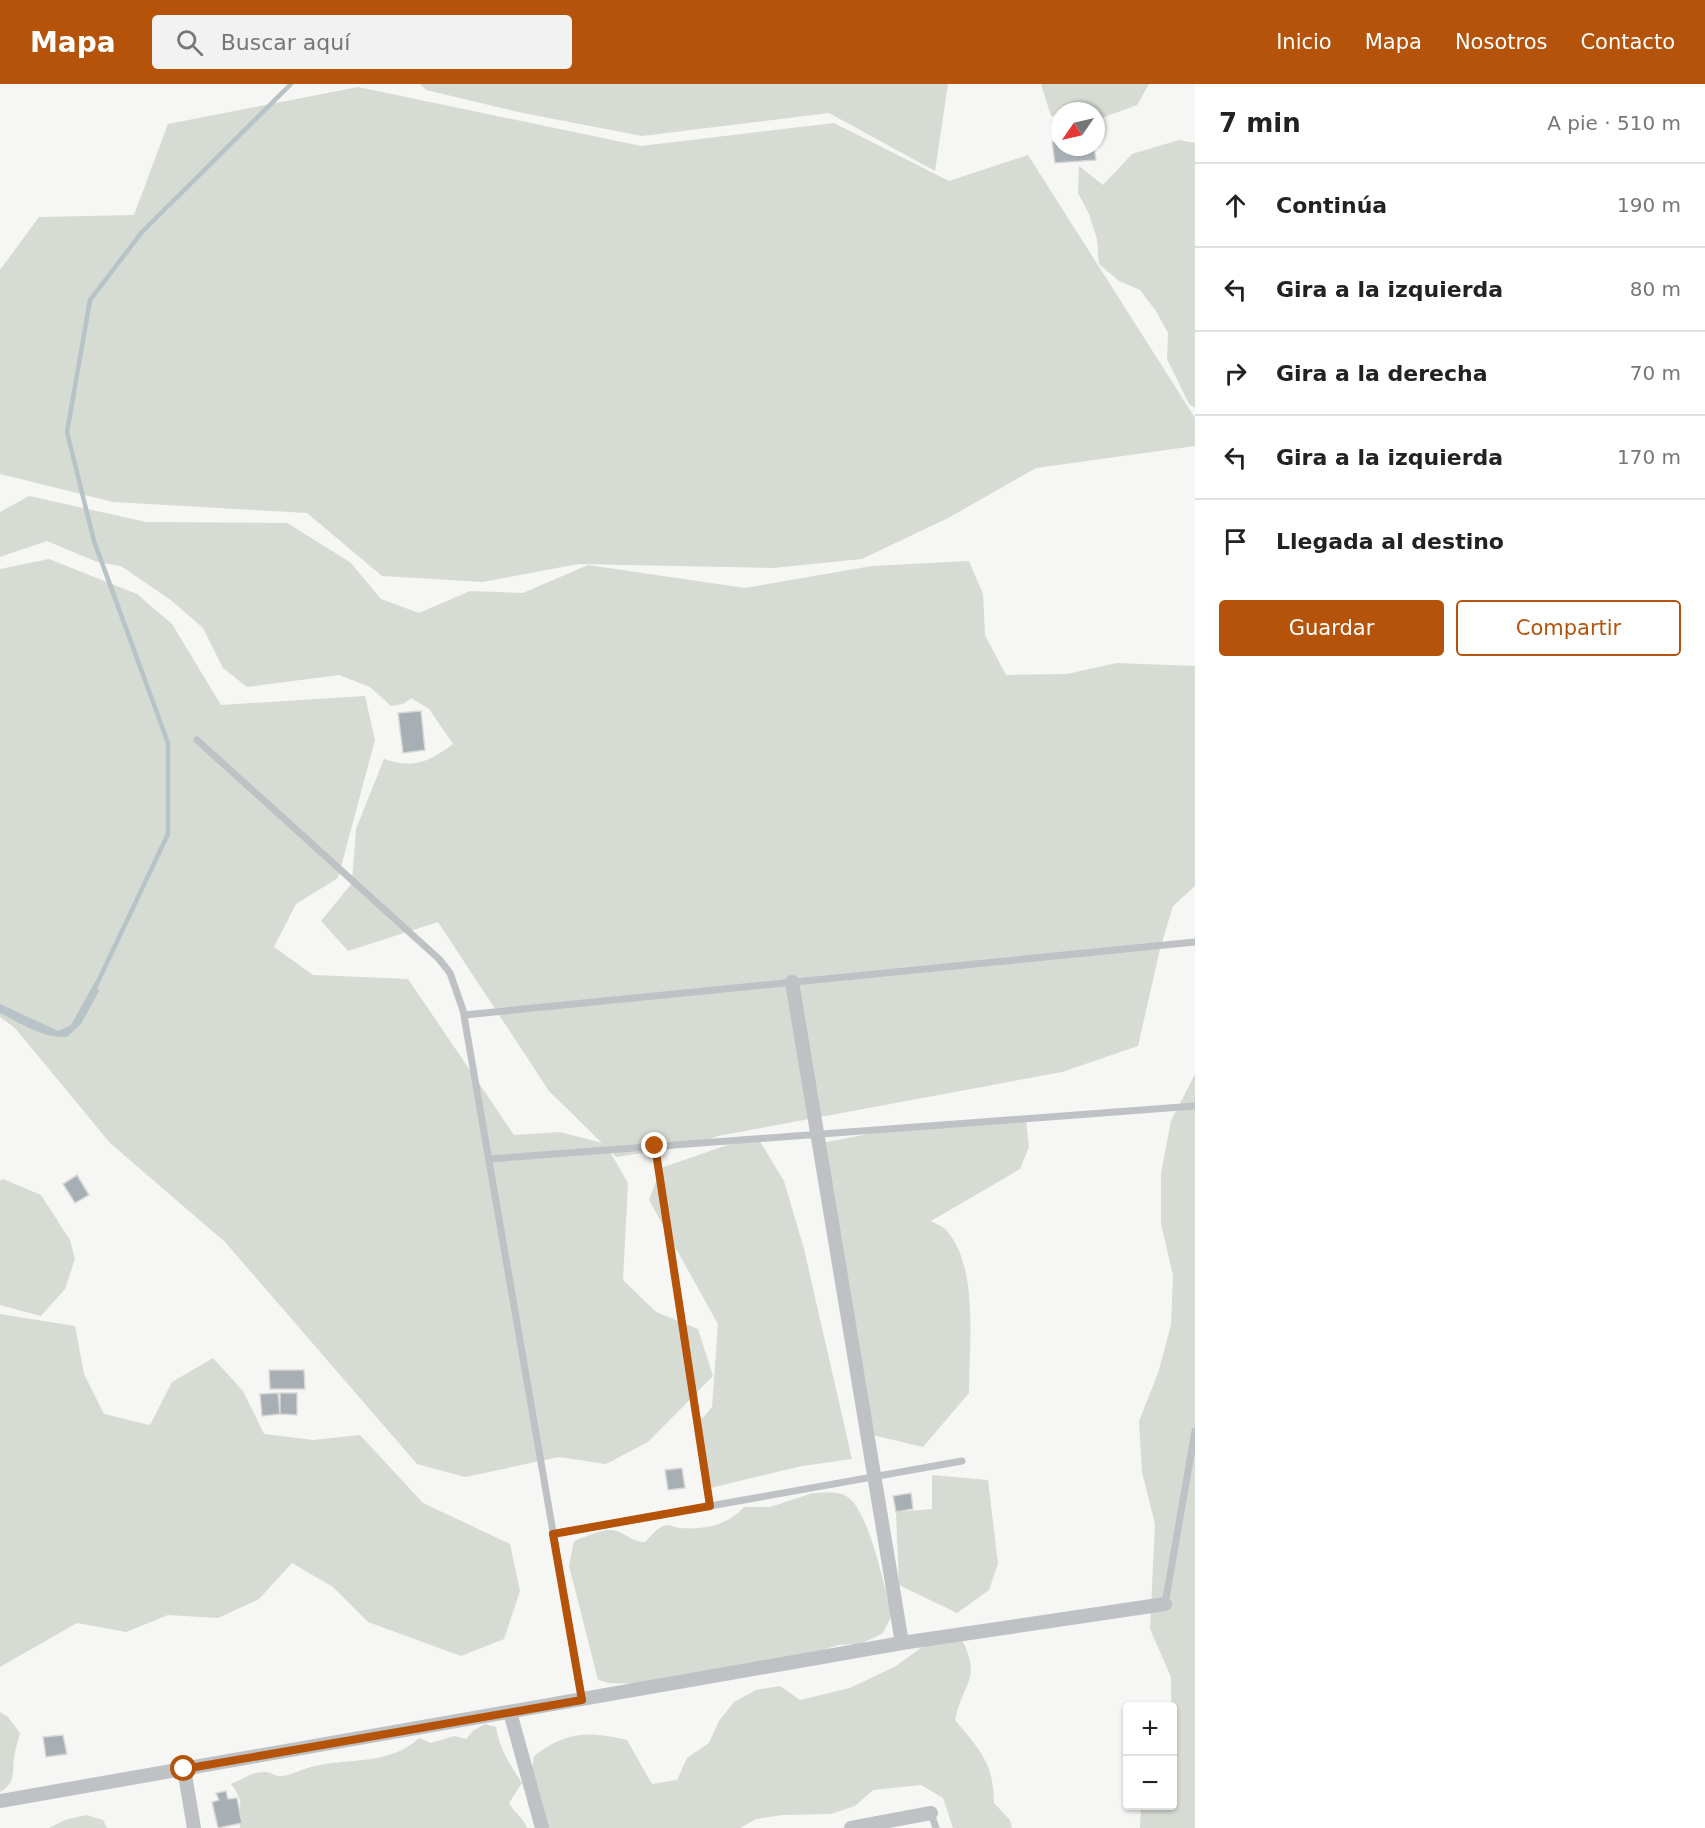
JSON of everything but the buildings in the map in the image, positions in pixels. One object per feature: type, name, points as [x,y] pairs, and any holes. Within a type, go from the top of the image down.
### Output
[{"type":"street","points":[[792,981],[902,1643]]},
{"type":"street","points":[[0,1801],[902,1643],[1165,1604]]},
{"type":"street","points":[[510,1712],[542,1828]]},
{"type":"street","points":[[184,1769],[194,1828]]},
{"type":"street","points":[[851,1828],[931,1813]]},
{"type":"lane","points":[[197,740],[439,959],[450,973],[464,1016],[582,1700]]},
{"type":"lane","points":[[464,1016],[1195,942]]},
{"type":"lane","points":[[489,1159],[1195,1106]]},
{"type":"lane","points":[[655,1146],[710,1506]]},
{"type":"lane","points":[[1165,1604],[1195,1431]]},
{"type":"lane","points":[[553,1534],[962,1461]]},
{"type":"lane","points":[[931,1813],[936,1828]]},
{"type":"shaded area","points":[[420,84],[948,84],[935,171],[829,113],[642,136],[523,113],[426,90]]},
{"type":"shaded area","points":[[1041,84],[1149,84],[1137,105],[1105,117],[1105,102],[1051,102],[1051,116]]},
{"type":"shaded area","points":[[358,87],[641,146],[834,123],[949,181],[1028,155],[1195,418],[1195,446],[1036,468],[948,518],[862,559],[773,568],[578,564],[483,582],[382,576],[307,513],[113,502],[0,474],[0,270],[39,217],[134,215],[168,124]]},
{"type":"shaded area","points":[[1179,140],[1195,143],[1195,408],[1189,404],[1167,359],[1168,333],[1156,311],[1140,290],[1119,281],[1099,264],[1097,239],[1089,214],[1078,193],[1079,166],[1103,185],[1132,154]]},
{"type":"shaded area","points":[[29,496],[146,522],[287,523],[350,562],[381,599],[419,613],[470,591],[523,593],[588,565],[745,588],[872,566],[969,561],[983,594],[985,635],[1006,675],[1067,674],[1117,663],[1195,666],[1195,886],[1173,906],[1160,949],[1138,1046],[1062,1072],[718,1136],[691,1146],[616,1157],[609,1150],[628,1183],[623,1280],[656,1312],[698,1329],[713,1376],[648,1442],[606,1464],[559,1457],[465,1477],[417,1464],[225,1242],[110,1143],[15,1028],[0,1017],[0,569],[49,559],[137,594],[172,624],[221,705],[365,696],[375,740],[338,878],[296,904],[274,947],[313,975],[408,979],[514,1135],[560,1132],[602,1143],[549,1091],[438,922],[348,951],[321,921],[352,883],[356,829],[384,759],[404,763],[420,762],[453,744],[429,709],[411,698],[403,704],[391,706],[370,687],[339,675],[247,687],[223,668],[203,628],[172,601],[121,566],[97,562],[47,541],[0,557],[0,512]]},
{"type":"shaded area","points":[[95,982],[99,991],[81,1024],[67,1037],[41,1033],[0,1013],[0,1004],[58,1031],[71,1025]]},
{"type":"shaded area","points":[[1195,1074],[1195,1828],[1140,1828],[1141,1810],[1177,1810],[1177,1702],[1171,1702],[1171,1677],[1150,1629],[1155,1524],[1142,1472],[1139,1421],[1158,1373],[1171,1325],[1173,1275],[1161,1224],[1161,1173],[1171,1121]]},
{"type":"shaded area","points":[[1026,1120],[1029,1147],[1020,1169],[931,1221],[947,1231],[964,1265],[970,1308],[969,1393],[923,1447],[868,1434],[822,1143],[895,1129]]},
{"type":"shaded area","points":[[756,1135],[784,1181],[804,1249],[852,1459],[802,1466],[706,1489],[695,1427],[712,1407],[718,1324],[649,1200],[661,1168]]},
{"type":"shaded area","points":[[3,1179],[41,1195],[70,1240],[75,1259],[65,1289],[41,1316],[0,1305],[0,1181]]},
{"type":"shaded area","points":[[0,1314],[75,1326],[84,1374],[104,1414],[150,1425],[172,1382],[213,1358],[243,1391],[264,1434],[313,1440],[360,1435],[423,1503],[510,1544],[520,1591],[504,1639],[461,1656],[368,1622],[333,1587],[292,1563],[259,1599],[218,1618],[168,1615],[126,1632],[77,1623],[0,1667]]},
{"type":"shaded area","points":[[932,1475],[988,1480],[998,1564],[989,1590],[957,1613],[899,1585],[896,1512],[932,1509]]},
{"type":"shaded area","points":[[813,1493],[845,1495],[857,1507],[864,1520],[876,1553],[892,1616],[882,1634],[860,1644],[838,1645],[781,1664],[639,1684],[609,1683],[598,1680],[569,1566],[574,1541],[601,1531],[612,1530],[645,1542],[660,1527],[669,1525],[678,1528],[707,1527],[731,1518],[744,1507],[770,1507]]},
{"type":"shaded area","points":[[959,1634],[970,1660],[971,1670],[955,1720],[984,1758],[991,1777],[994,1803],[1010,1820],[1012,1828],[953,1828],[943,1798],[921,1785],[873,1790],[855,1806],[831,1814],[782,1815],[756,1819],[740,1828],[548,1828],[530,1781],[534,1756],[557,1742],[578,1735],[601,1735],[627,1740],[652,1784],[677,1780],[687,1758],[709,1743],[719,1721],[734,1702],[756,1690],[780,1686],[800,1700],[850,1688],[896,1666],[936,1637]]},
{"type":"shaded area","points":[[0,1712],[8,1717],[20,1733],[14,1755],[11,1781],[0,1792]]},
{"type":"shaded area","points":[[485,1724],[496,1727],[502,1749],[522,1783],[509,1803],[527,1828],[240,1828],[240,1801],[231,1784],[248,1776],[266,1772],[284,1776],[315,1766],[383,1757],[408,1747],[419,1738],[431,1743],[454,1736],[466,1739],[474,1730]]},
{"type":"shaded area","points":[[86,1815],[103,1820],[107,1828],[49,1828],[65,1820]]},
{"type":"waterway","points":[[94,990],[168,834],[168,743],[94,541],[67,432],[90,300],[142,232],[291,84]]},
{"type":"route","points":[[184,1769],[582,1700],[553,1534],[710,1506],[655,1146]]}]
